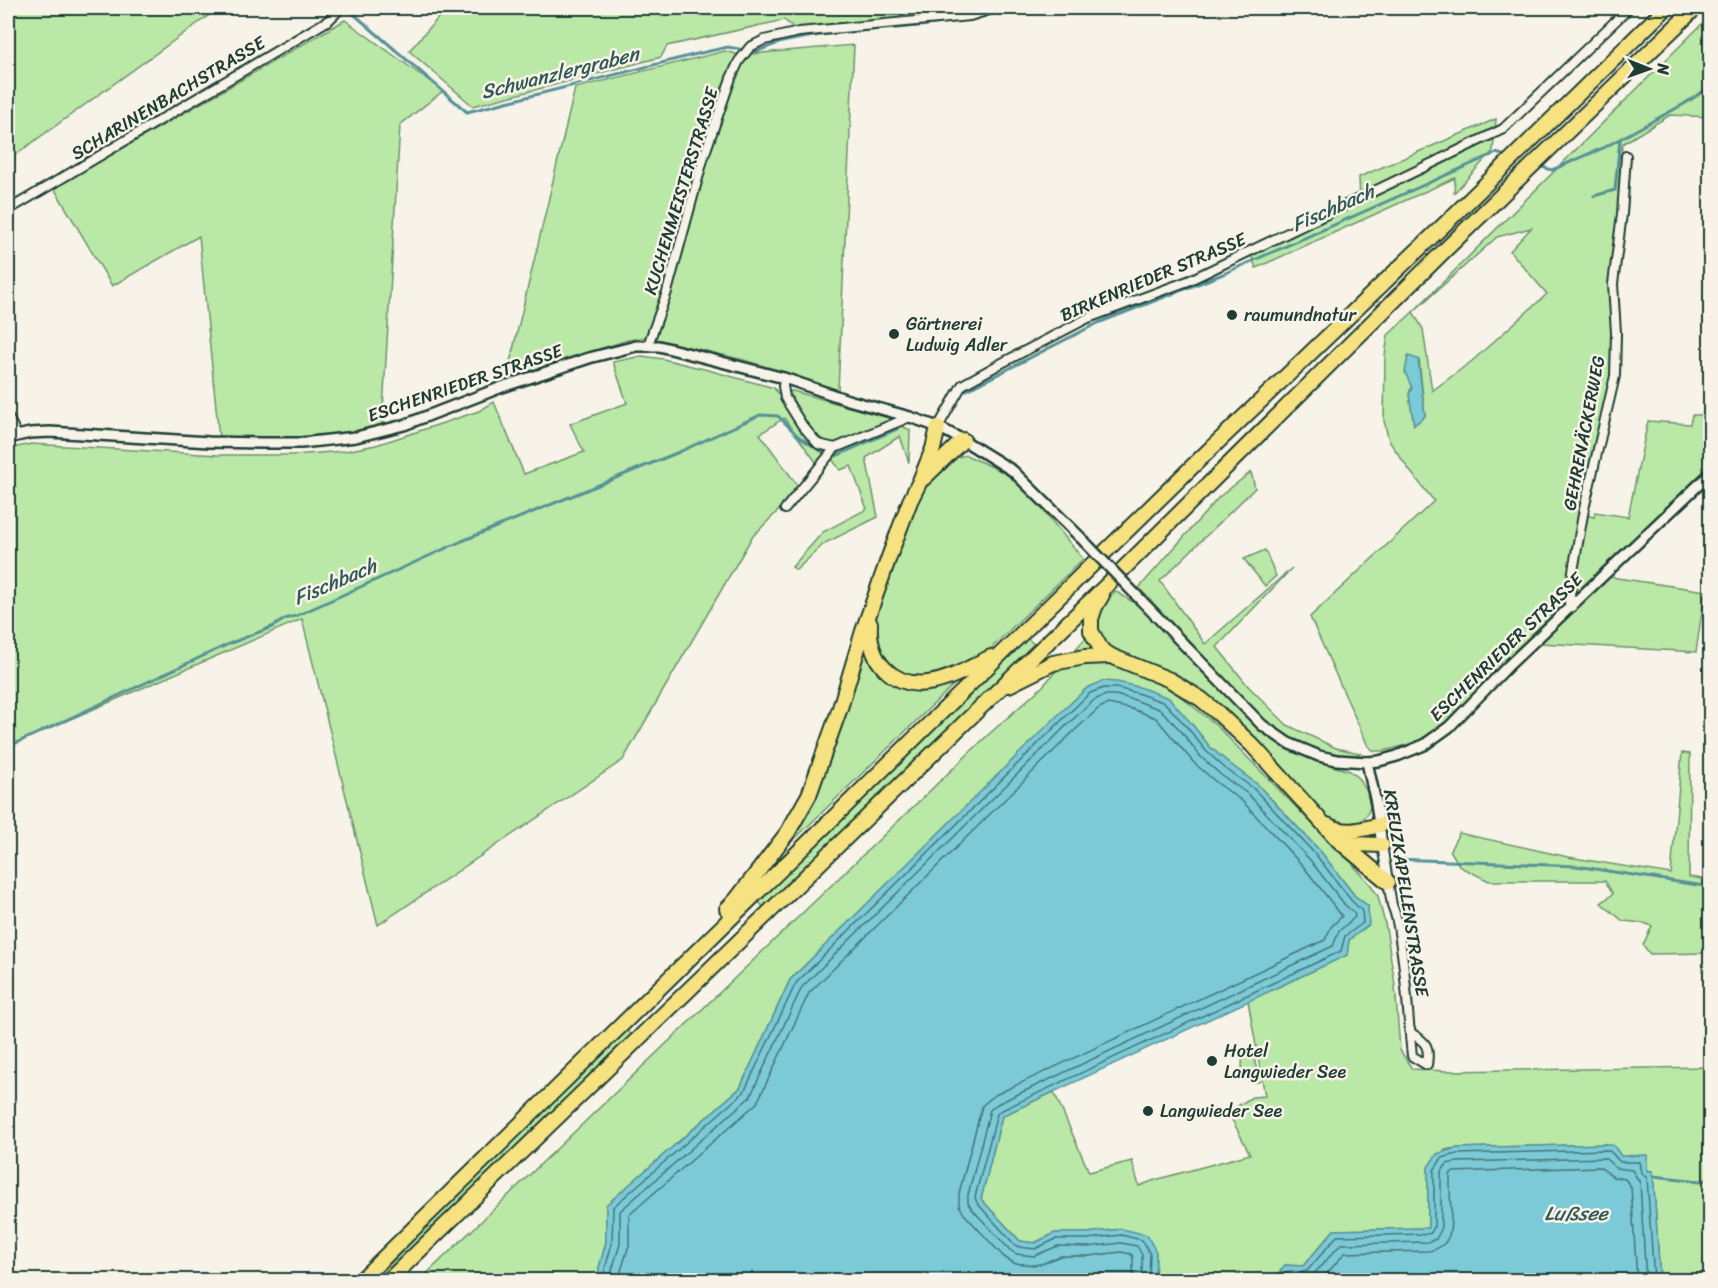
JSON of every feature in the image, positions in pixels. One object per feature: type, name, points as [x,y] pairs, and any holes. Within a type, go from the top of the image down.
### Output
[{"type":"highway","points":[[361,1281],[1001,652],[1666,8]]},
{"type":"highway","points":[[389,1281],[1109,583],[1533,164],[1695,8]]},
{"type":"highway","points":[[679,968],[688,949],[736,900],[788,832],[808,795],[830,738],[889,557],[933,449],[938,427]]},
{"type":"highway","points":[[920,482],[963,440]]},
{"type":"highway","points":[[1109,583],[1091,619],[1091,631],[1101,649],[1111,656],[1170,680],[1220,714],[1252,745],[1339,841],[1388,882]]},
{"type":"highway","points":[[870,615],[871,644],[878,662],[892,676],[909,683],[926,684],[942,681],[1001,652]]},
{"type":"highway","points":[[997,691],[1053,663],[1085,657],[1111,656]]},
{"type":"highway","points":[[1325,824],[1338,831],[1380,825]]},
{"type":"highway","points":[[1339,841],[1382,845]]},
{"type":"street","name":"SCHARINENBACHSTRASSE","points":[[8,210],[329,20],[341,8]]},
{"type":"street","name":"KUCHENMEISTERSTRASSE","points":[[648,345],[667,292],[704,156],[731,78],[739,61],[750,47],[764,40],[799,32],[970,15],[996,8]]},
{"type":"street","name":"BIRKENRIEDER STRASSE","points":[[938,427],[962,385],[998,364],[1089,318],[1196,278],[1503,129],[1629,8]]},
{"type":"street","name":"GEHRENÄCKERWEG","points":[[1572,607],[1569,603],[1584,509],[1615,376],[1616,333],[1613,284],[1623,214],[1626,156]]},
{"type":"street","name":"ESCHENRIEDER STRASSE","points":[[12,436],[50,432],[262,443],[309,442],[356,437],[404,425],[502,387],[589,358],[648,345],[666,347],[784,378],[848,400],[910,417],[938,427],[963,440],[1013,471],[1262,725],[1288,743],[1319,756],[1367,762],[1397,756],[1424,745],[1449,727],[1508,666],[1710,474]]},
{"type":"street","points":[[784,378],[785,398],[802,425],[818,444],[836,448]]},
{"type":"street","points":[[8,417],[12,436]]},
{"type":"street","points":[[785,509],[836,448],[910,417]]},
{"type":"street","name":"KREUZKAPELLENSTRASSE","points":[[1367,762],[1407,981],[1410,1029]]},
{"type":"green space","points":[[8,8],[219,8],[8,160]]},
{"type":"green space","points":[[447,8],[952,8],[952,13],[794,28],[784,20],[667,46],[661,57],[473,106],[409,51]]},
{"type":"green space","points":[[1710,16],[1710,117],[1670,115],[1622,144],[1612,376],[1564,606],[1500,666],[1446,723],[1410,744],[1384,751],[1374,751],[1368,746],[1310,617],[1434,501],[1389,441],[1384,421],[1385,356],[1388,335]],"holes":[[[1531,228],[1510,251],[1547,294],[1472,361],[1432,391],[1423,329],[1413,312],[1497,237]],[[1419,359],[1425,416],[1414,425],[1409,394]]]},
{"type":"green space","points":[[345,20],[443,91],[400,125],[382,426],[324,437],[219,438],[199,236],[112,286],[54,188]]},
{"type":"green space","points":[[854,45],[838,390],[744,360],[647,337],[628,340],[506,379],[575,88],[725,51],[739,55]]},
{"type":"green space","points":[[1496,119],[1493,151],[1454,193],[1455,178],[1256,268],[1251,255],[1360,204],[1359,177]]},
{"type":"green space","points":[[642,356],[663,359],[774,388],[801,426],[818,445],[838,451],[898,424],[910,430],[909,463],[900,436],[866,458],[878,517],[825,543],[796,570],[792,567],[823,532],[867,509],[851,466],[840,470],[832,459],[821,469],[784,418],[760,434],[800,489],[752,537],[623,760],[378,925],[302,619],[8,746],[8,449],[31,444],[218,455],[293,455],[345,451],[376,445],[404,436],[479,411],[494,402],[524,474],[584,452],[570,424],[627,403],[613,362]]},
{"type":"green space","points":[[790,391],[892,419],[834,445],[814,432],[797,407]]},
{"type":"green space","points":[[1692,415],[1710,415],[1710,465],[1575,596],[1573,593],[1585,515],[1594,517],[1595,512],[1628,517],[1648,421],[1690,424]]},
{"type":"green space","points":[[966,455],[1005,473],[1028,492],[1083,559],[771,862],[806,808],[909,511],[923,489],[951,459]]},
{"type":"green space","points":[[1251,472],[1255,488],[1160,581],[1205,644],[1292,568],[1217,647],[1248,686],[1287,725],[1336,748],[1360,753],[1353,756],[1324,754],[1296,743],[1277,731],[1139,588],[1219,497]]},
{"type":"green space","points":[[1265,550],[1276,576],[1265,586],[1244,559]]},
{"type":"green space","points":[[1610,577],[1705,591],[1696,652],[1541,643]]},
{"type":"green space","points":[[1115,591],[1146,610],[1263,731],[1288,750],[1350,771],[1359,778],[1367,792],[1370,807],[1367,815],[1353,826],[1328,822],[1184,682],[1149,664],[1180,696],[1215,724],[1331,843],[1356,860],[1353,865],[1378,896],[1386,928],[1395,985],[1400,1050],[1412,1069],[1446,1071],[1710,1067],[1710,1280],[1660,1280],[1653,1171],[1635,1165],[1607,1144],[1445,1150],[1428,1168],[1428,1228],[1334,1230],[1303,1266],[1285,1265],[1273,1280],[1155,1280],[1156,1252],[1122,1229],[1087,1233],[1055,1233],[1034,1243],[1020,1241],[981,1199],[1002,1116],[1054,1092],[1089,1172],[1132,1161],[1139,1186],[1250,1154],[1228,1112],[1252,1097],[1265,1096],[1248,1001],[1347,955],[1349,940],[1368,906],[1355,896],[1321,852],[1257,784],[1210,747],[1191,723],[1087,688],[790,980],[740,1088],[606,1205],[606,1242],[598,1280],[420,1280],[988,735],[1042,687],[1097,625],[1103,606]]},
{"type":"green space","points":[[1027,638],[1036,646],[765,909],[758,901]]},
{"type":"green space","points":[[1682,753],[1690,754],[1689,877],[1710,880],[1710,953],[1650,954],[1643,945],[1652,926],[1623,921],[1601,903],[1613,894],[1605,881],[1489,881],[1460,867],[1450,850],[1459,833],[1568,857],[1671,874]]},
{"type":"green space","points":[[626,1030],[632,1035],[381,1280],[374,1280],[449,1204]]},
{"type":"green space","points":[[1253,1052],[1259,1082],[1244,1079],[1242,1073],[1243,1055]]},
{"type":"water","points":[[1408,356],[1418,359],[1425,416],[1414,425],[1409,394],[1412,388],[1405,372]]},
{"type":"water","name":"Langwieder See","points":[[1103,681],[1139,687],[1169,698],[1210,747],[1257,784],[1321,852],[1355,896],[1368,906],[1369,925],[1349,940],[1347,955],[1002,1116],[981,1199],[1020,1241],[1035,1243],[1055,1233],[1087,1233],[1122,1229],[1147,1235],[1156,1252],[1155,1280],[598,1280],[606,1242],[606,1205],[740,1088],[790,980],[1059,714],[1087,688]]},
{"type":"water","name":"Lußsee","points":[[1607,1144],[1614,1146],[1621,1156],[1647,1155],[1647,1171],[1653,1171],[1660,1280],[1273,1280],[1285,1265],[1303,1266],[1334,1230],[1428,1228],[1428,1167],[1437,1154],[1456,1148]]},
{"type":"waterway","name":"Schwanzlergraben","points":[[981,16],[1002,12],[1009,8]]},
{"type":"waterway","name":"Schwanzlergraben","points":[[348,9],[467,112],[701,53],[728,47],[744,50]]},
{"type":"waterway","name":"Schwanzlergraben","points":[[752,50],[756,52],[783,42],[827,34],[948,22]]},
{"type":"waterway","name":"Fischbach","points":[[1539,166],[1552,170],[1605,147],[1684,104],[1710,87]]},
{"type":"waterway","points":[[1594,196],[1615,190],[1620,139]]},
{"type":"waterway","name":"Fischbach","points":[[967,390],[1098,323],[1223,274],[1496,153],[1509,157]]},
{"type":"waterway","name":"Fischbach","points":[[8,747],[231,643],[272,627],[285,619],[462,541],[679,452],[760,415],[778,416],[799,437],[824,453]]},
{"type":"waterway","points":[[836,456],[897,429]]},
{"type":"waterway","points":[[1395,859],[1576,866],[1710,887]]},
{"type":"waterway","points":[[1653,1176],[1700,1181],[1710,1179]]},
{"type":"place","name":"raumundnatur","points":[[1232,315]]},
{"type":"place","name":"Gärtnerei Ludwig Adler","points":[[894,334]]},
{"type":"place","name":"Hotel Langwieder See","points":[[1212,1061]]},
{"type":"place","name":"Langwieder See","points":[[1148,1111]]}]
